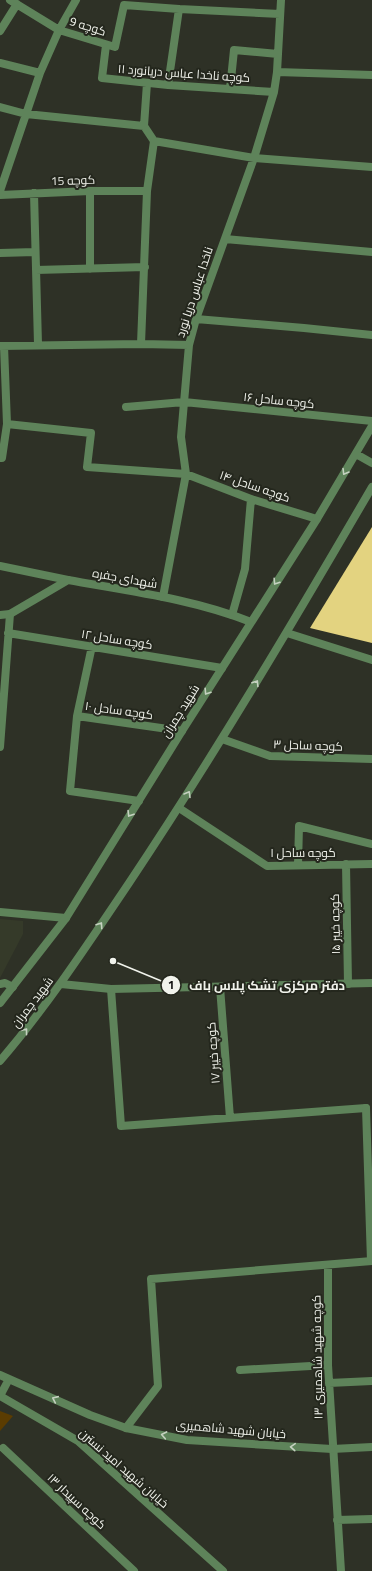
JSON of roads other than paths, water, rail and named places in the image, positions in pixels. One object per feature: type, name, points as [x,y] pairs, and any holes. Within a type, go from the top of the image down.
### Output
[{"type":"street","points":[[0,191],[40,73],[59,30],[76,0]]},
{"type":"street","name":"ناخدا عباس دریا نورد","points":[[163,597],[186,474],[181,438],[189,345],[196,319],[254,158],[274,92],[277,72],[281,0]]},
{"type":"street","points":[[0,31],[14,2]]},
{"type":"street","name":"کوچه 9","points":[[14,2],[59,30],[115,47],[124,5],[179,9]]},
{"type":"street","points":[[168,85],[179,9],[280,14]]},
{"type":"street","name":"کوچه ناخدا عباس دریانورد ۱۱","points":[[106,45],[102,78],[168,85],[274,92]]},
{"type":"street","points":[[230,89],[234,50],[278,54]]},
{"type":"street","points":[[0,63],[40,73]]},
{"type":"street","points":[[277,72],[372,75]]},
{"type":"street","points":[[141,344],[147,191],[154,141],[144,126],[147,83]]},
{"type":"street","points":[[0,107],[26,114],[144,126]]},
{"type":"street","points":[[154,141],[254,158],[372,167]]},
{"type":"street","points":[[90,191],[90,269]]},
{"type":"street","name":"کوچه 15","points":[[0,195],[90,191],[147,191]]},
{"type":"street","points":[[34,193],[38,344]]},
{"type":"street","points":[[225,238],[372,252]]},
{"type":"street","points":[[0,252],[35,252]]},
{"type":"street","points":[[36,270],[145,267]]},
{"type":"street","points":[[196,319],[372,335]]},
{"type":"street","points":[[0,458],[2,458],[7,424],[2,346],[38,344],[189,345]]},
{"type":"street","name":"کوچه ساحل ۱۶","points":[[126,407],[184,402],[372,421]]},
{"type":"street","name":"کوچه ساحل ۱۴","points":[[7,424],[91,433],[87,466],[186,474],[251,499],[317,519]]},
{"type":"street","name":"شهید چمران","points":[[0,1003],[66,918],[182,731],[317,519],[372,426]]},
{"type":"street","points":[[356,454],[372,463]]},
{"type":"street","name":"شهید چمران","points":[[0,1061],[61,984],[179,808],[287,633],[372,487]]},
{"type":"street","points":[[232,615],[245,569],[251,499]]},
{"type":"street","name":"شهدای جفره","points":[[0,566],[163,597],[232,615],[251,622]]},
{"type":"street","points":[[0,615],[10,614],[68,580]]},
{"type":"street","points":[[0,747],[10,614]]},
{"type":"street","name":"کوچه ساحل ۱۲","points":[[8,633],[222,668]]},
{"type":"street","points":[[287,633],[372,660]]},
{"type":"street","points":[[92,646],[77,716],[70,791],[138,801]]},
{"type":"street","name":"کوچه ساحل ۱۰","points":[[77,716],[182,731]]},
{"type":"street","name":"کوچه ساحل ۳","points":[[222,739],[270,756],[372,759]]},
{"type":"street","name":"کوچه ساحل ۱","points":[[179,808],[267,866],[372,864]]},
{"type":"street","points":[[298,865],[299,826],[372,844]]},
{"type":"street","name":"کوچه خیبر ۱۵","points":[[346,864],[348,984]]},
{"type":"street","points":[[0,912],[66,918]]},
{"type":"street","points":[[0,984],[5,983],[13,987]]},
{"type":"street","points":[[61,984],[111,990],[372,983]]},
{"type":"street","name":"کوچه خیبر ۱۷","points":[[220,987],[230,1118]]},
{"type":"street","points":[[111,990],[121,1126],[366,1108],[372,1261],[151,1279],[158,1386],[126,1428]]},
{"type":"street","name":"کوچه شهید شاهمیری ۱۳","points":[[328,1265],[328,1365],[332,1449],[341,1571]]},
{"type":"street","points":[[240,1370],[328,1365]]},
{"type":"street","name":"خیابان شهید امید نسترن","points":[[0,1375],[90,1415]]},
{"type":"street","points":[[0,1396],[9,1379]]},
{"type":"street","points":[[329,1383],[372,1381]]},
{"type":"street","name":"خیابان شهید امید نسترن","points":[[0,1396],[78,1441],[223,1571]]},
{"type":"street","name":"خیابان شهید شاهمیری","points":[[90,1415],[126,1428],[187,1440],[332,1449],[372,1447]]},
{"type":"street","name":"کوچه سپیدار ۱۳","points":[[3,1448],[134,1571]]},
{"type":"street","points":[[337,1520],[372,1519]]},
{"type":"place","name":"دفتر مرکزی تشک پلاس باف","points":[[113,961]]}]
